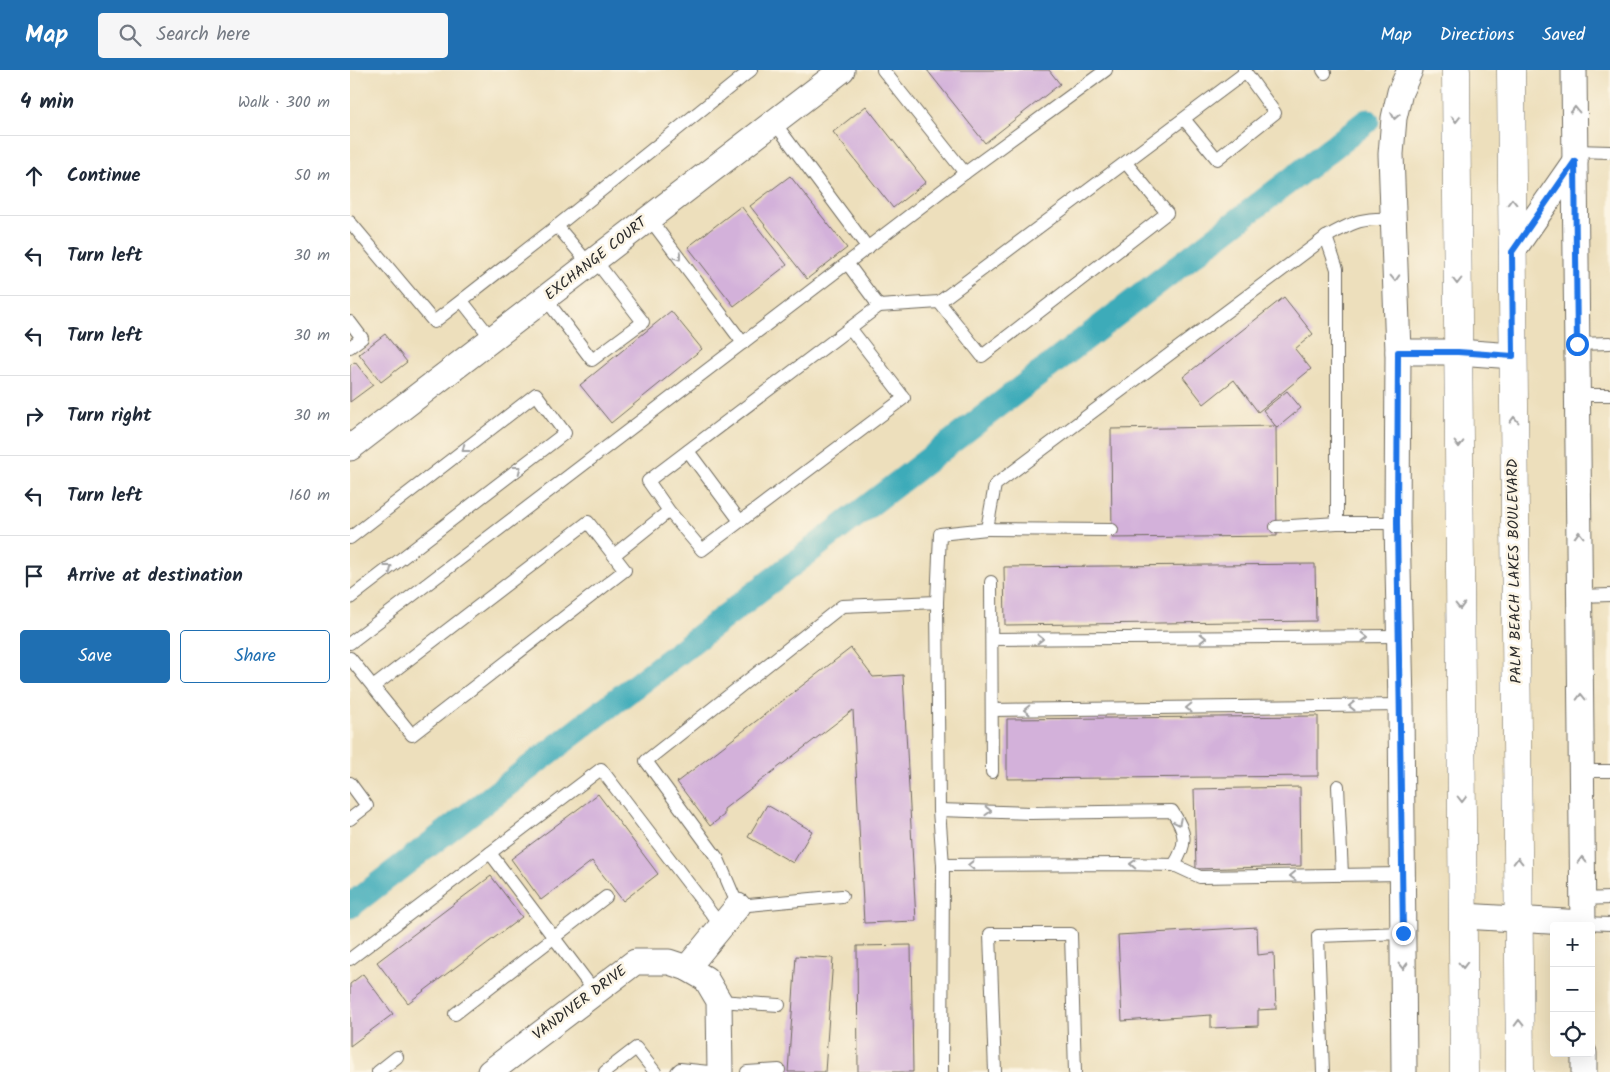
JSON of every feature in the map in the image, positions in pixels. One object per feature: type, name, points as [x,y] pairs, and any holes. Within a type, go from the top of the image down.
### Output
[{"type":"main road","points":[[1456,70],[1464,1072]]},
{"type":"main road","name":"PALM BEACH LAKES BOULEVARD","points":[[1511,70],[1520,1072]]},
{"type":"street","name":"EXCHANGE COURT","points":[[350,448],[842,70]]},
{"type":"street","points":[[1404,1072],[1401,705],[1397,523],[1398,352],[1391,154],[1394,118],[1400,92],[1410,70]]},
{"type":"street","points":[[1574,70],[1583,922]]},
{"type":"street","points":[[1512,252],[1575,156]]},
{"type":"street","points":[[1398,352],[1458,352],[1513,356]]},
{"type":"street","points":[[720,1072],[719,1001],[697,973],[721,926],[738,906]]},
{"type":"street","points":[[1463,916],[1557,922]]},
{"type":"street","name":"VANDIVER DRIVE","points":[[490,1072],[635,962],[669,962],[697,973]]},
{"type":"street","points":[[1584,1057],[1584,1072]]},
{"type":"lane","points":[[350,222],[434,322],[751,70]]},
{"type":"lane","points":[[883,70],[966,173]]},
{"type":"lane","points":[[850,328],[904,398],[702,550],[669,511],[648,481],[879,306],[939,302],[1126,163],[1245,71],[1275,112],[1217,159],[1184,119]]},
{"type":"lane","points":[[350,643],[1100,72]]},
{"type":"lane","points":[[774,122],[868,248]]},
{"type":"lane","points":[[1575,156],[1610,152]]},
{"type":"lane","points":[[939,302],[982,356],[1167,213],[1126,163]]},
{"type":"lane","points":[[649,218],[743,343]]},
{"type":"lane","points":[[987,529],[995,486],[1326,237],[1355,222],[1374,218],[1394,218]]},
{"type":"lane","points":[[545,298],[592,360],[643,322],[592,262],[557,226]]},
{"type":"lane","points":[[1326,237],[1337,269],[1337,523]]},
{"type":"lane","points":[[847,264],[879,306]]},
{"type":"lane","points":[[462,301],[492,339]]},
{"type":"lane","points":[[350,322],[362,338],[350,347]]},
{"type":"lane","points":[[1577,344],[1610,343]]},
{"type":"lane","points":[[350,538],[536,394],[565,433],[350,598]]},
{"type":"lane","points":[[1578,396],[1610,395]]},
{"type":"lane","points":[[688,451],[740,522]]},
{"type":"lane","points":[[614,555],[669,511]]},
{"type":"lane","points":[[350,658],[373,687],[412,735],[625,570],[588,522],[373,687]]},
{"type":"lane","points":[[1276,528],[1337,523],[1397,523]]},
{"type":"lane","points":[[942,1072],[943,865],[939,810],[937,602],[940,534],[987,529],[1112,530]]},
{"type":"lane","points":[[991,582],[992,772]]},
{"type":"lane","points":[[1580,596],[1610,595]]},
{"type":"lane","points":[[842,896],[738,906],[718,859],[646,761],[842,606],[937,602]]},
{"type":"lane","points":[[992,639],[1398,636]]},
{"type":"lane","points":[[992,710],[1401,705]]},
{"type":"lane","points":[[350,959],[601,769],[721,926]]},
{"type":"lane","points":[[1582,771],[1610,771]]},
{"type":"lane","points":[[350,783],[367,806],[350,819]]},
{"type":"lane","points":[[1338,786],[1342,875]]},
{"type":"lane","points":[[939,810],[1030,812],[1172,810],[1180,823],[1184,837],[1182,852],[1174,865]]},
{"type":"lane","points":[[490,853],[595,992]]},
{"type":"lane","points":[[943,865],[1174,865],[1200,877],[1402,874]]},
{"type":"lane","points":[[455,1014],[606,897]]},
{"type":"lane","points":[[1583,899],[1610,898]]},
{"type":"lane","points":[[1595,924],[1610,924]]},
{"type":"lane","points":[[1323,1072],[1318,936],[1403,933]]},
{"type":"lane","points":[[995,1072],[990,934],[1071,934],[1075,1072]]},
{"type":"lane","points":[[719,1001],[779,1006]]},
{"type":"lane","points":[[604,1072],[636,1048],[655,1072]]},
{"type":"lane","points":[[378,1072],[397,1058]]},
{"type":"lane","points":[[677,1072],[680,1069],[709,1072]]},
{"type":"lane","points":[[747,1072],[779,1070]]},
{"type":"building","points":[[927,70],[1049,70],[1060,84],[985,143]]},
{"type":"building","points":[[866,106],[926,182],[893,208],[833,132]]},
{"type":"building","points":[[790,176],[847,248],[807,279],[750,206]]},
{"type":"building","points":[[741,206],[787,265],[734,306],[688,247]]},
{"type":"building","points":[[1284,297],[1313,334],[1295,349],[1311,369],[1258,412],[1234,380],[1204,404],[1183,377]]},
{"type":"building","points":[[671,311],[702,349],[611,423],[580,385]]},
{"type":"building","points":[[385,334],[407,362],[381,382],[359,354]]},
{"type":"building","points":[[355,362],[373,385],[350,402],[350,365]]},
{"type":"building","points":[[1287,391],[1301,408],[1277,428],[1263,410]]},
{"type":"building","points":[[1276,426],[1277,536],[1112,538],[1111,429]]},
{"type":"building","points":[[1315,564],[1316,621],[1005,625],[1004,567]]},
{"type":"building","points":[[851,648],[873,677],[903,675],[916,921],[864,923],[853,710],[724,809],[724,815],[710,826],[677,782]]},
{"type":"building","points":[[1318,716],[1318,776],[1007,779],[1007,719]]},
{"type":"building","points":[[1300,787],[1301,866],[1196,869],[1194,789]]},
{"type":"building","points":[[598,794],[658,874],[623,901],[592,861],[541,900],[511,859]]},
{"type":"building","points":[[767,805],[812,831],[793,863],[748,837]]},
{"type":"building","points":[[491,876],[522,917],[408,1003],[377,962]]},
{"type":"building","points":[[1257,927],[1258,955],[1274,953],[1276,1009],[1258,1010],[1258,1026],[1211,1028],[1211,1015],[1122,1021],[1118,935]]},
{"type":"building","points":[[911,945],[913,1072],[858,1072],[857,946]]},
{"type":"building","points":[[796,956],[833,958],[825,1072],[788,1072]]},
{"type":"building","points":[[363,974],[393,1014],[350,1046],[350,984]]},
{"type":"waterway","points":[[350,906],[1367,121]]},
{"type":"route","points":[[1403,933],[1397,523],[1398,352],[1458,352],[1513,356],[1512,252],[1575,161],[1577,344]]}]
